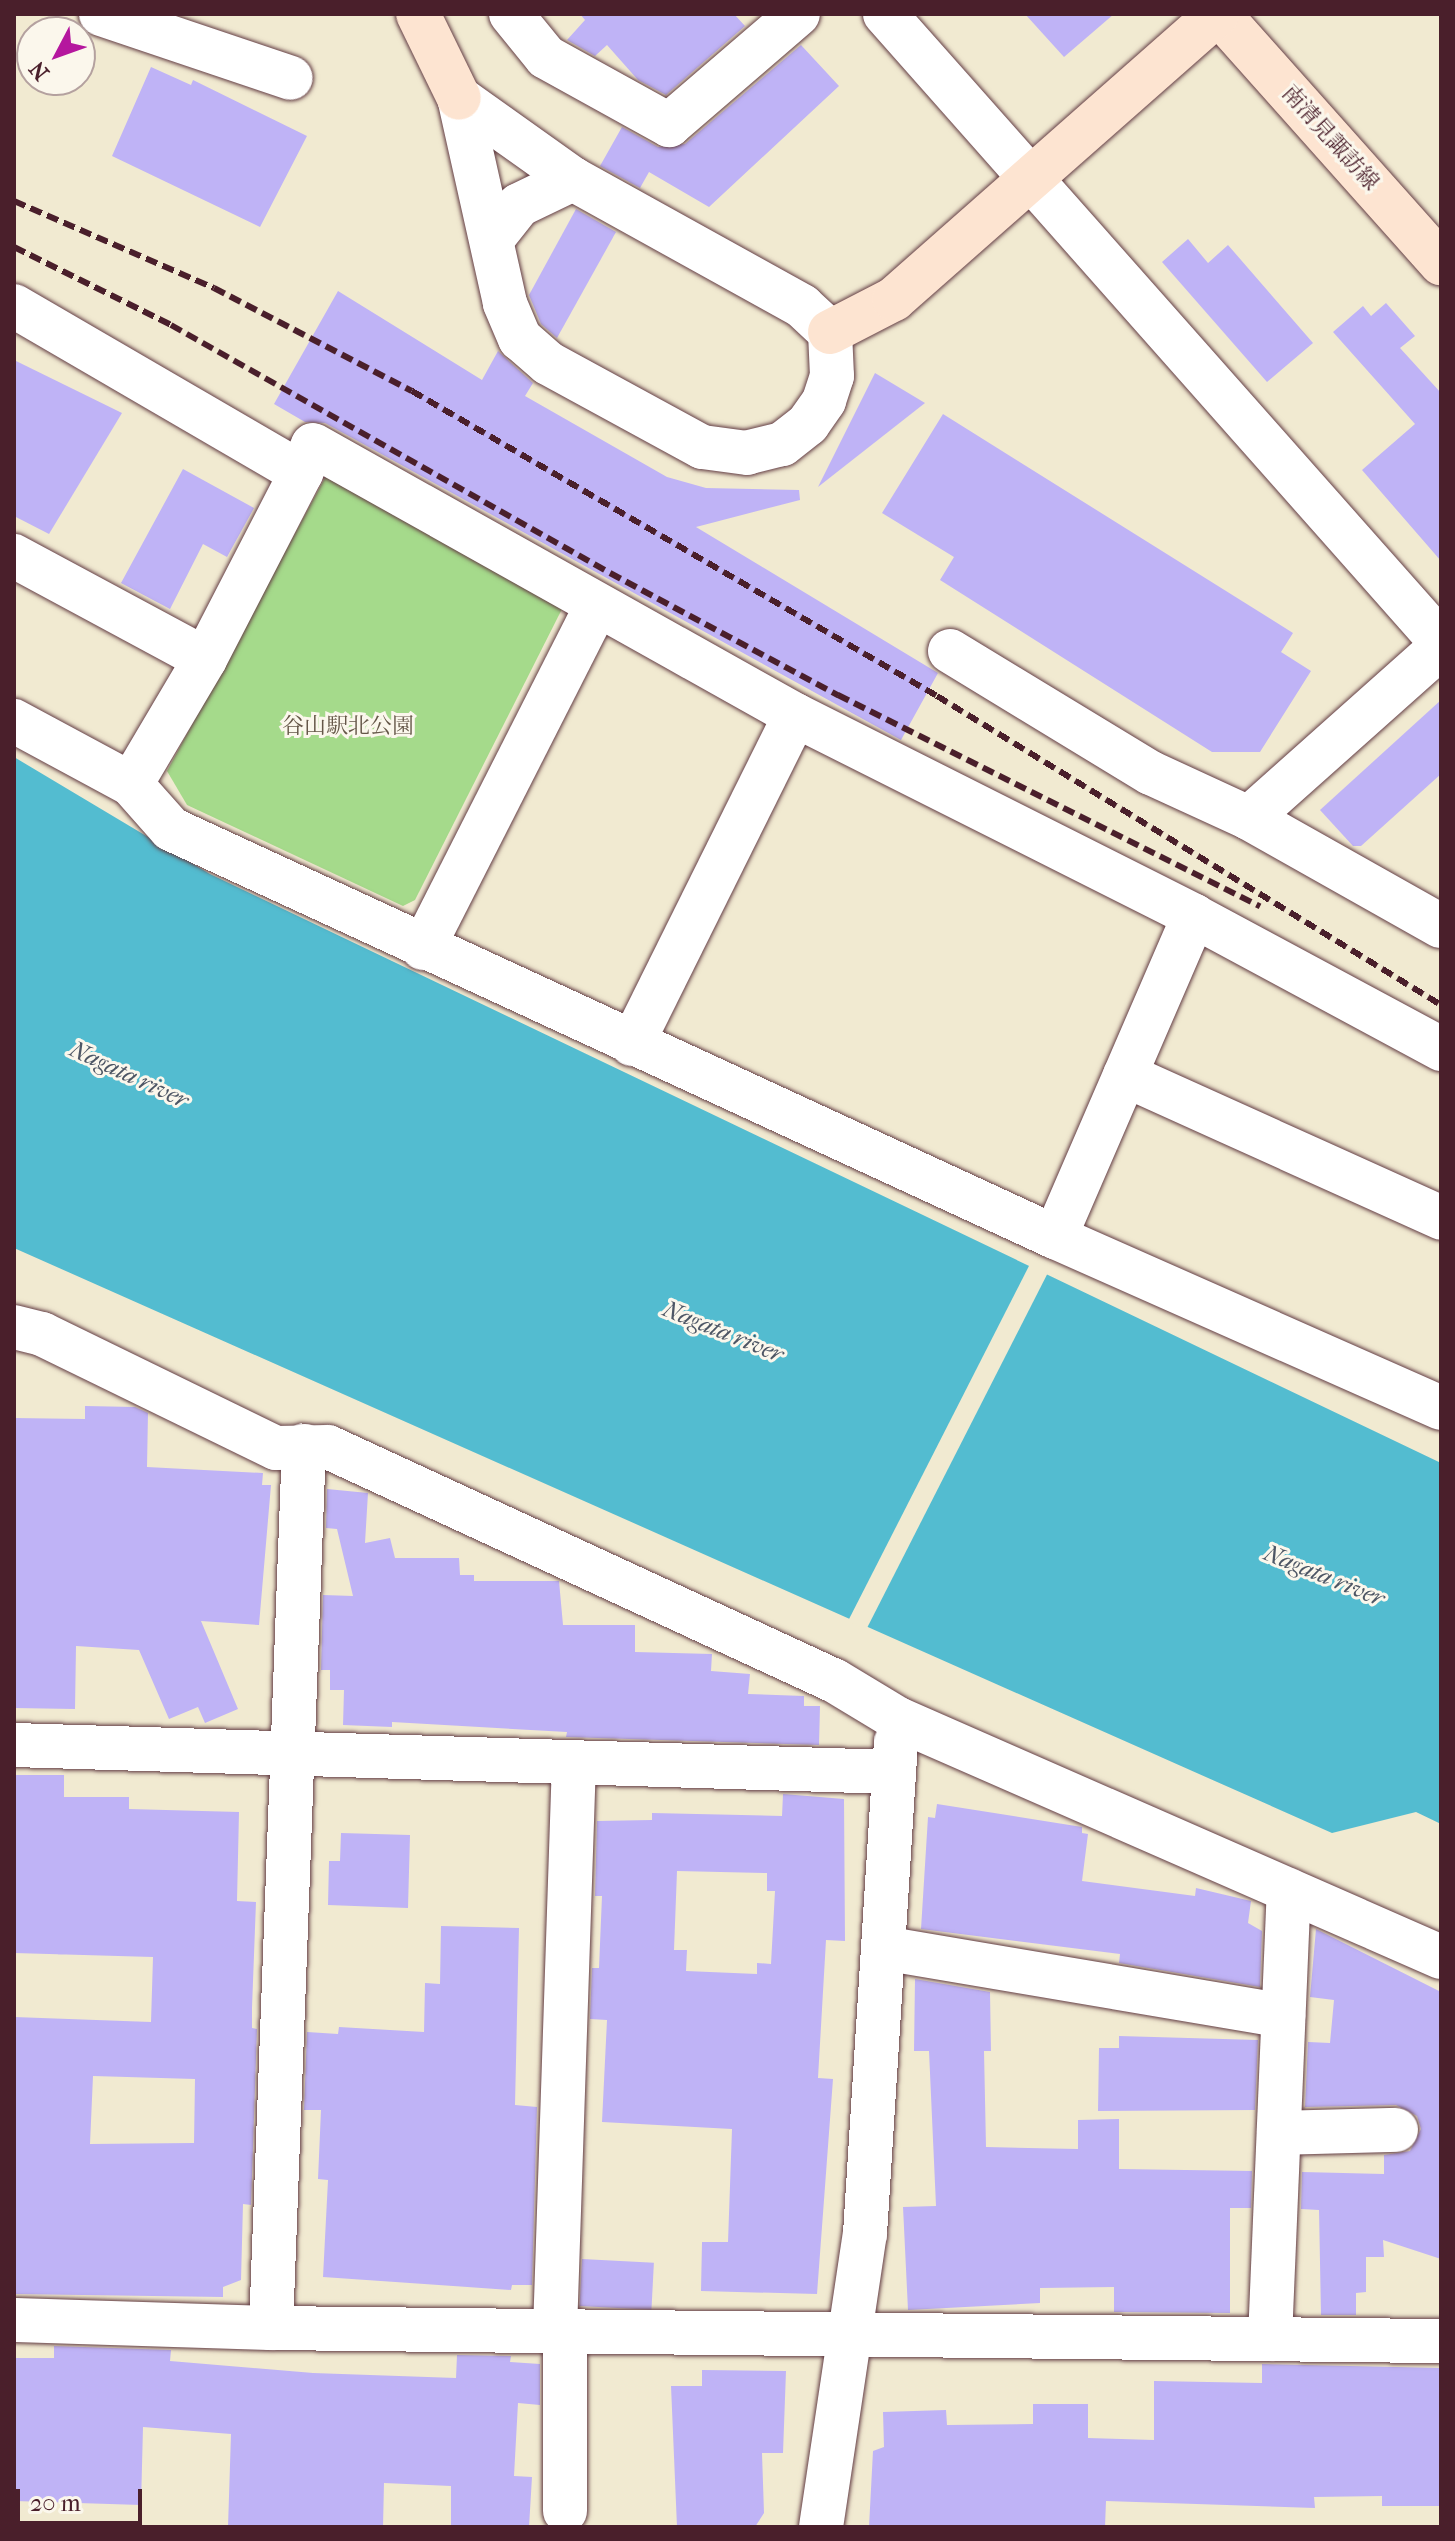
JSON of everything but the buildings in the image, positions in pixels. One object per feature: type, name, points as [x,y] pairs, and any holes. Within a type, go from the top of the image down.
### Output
[{"type":"street","points":[[101,14],[291,78]]},
{"type":"street","points":[[418,14],[459,98],[505,303],[520,339],[548,363],[702,447],[747,453],[782,444],[808,424],[832,376],[830,332],[802,306],[573,179],[459,98]]},
{"type":"street","points":[[511,14],[546,57],[669,125],[798,14]]},
{"type":"street","points":[[885,14],[1441,645],[1249,818]]},
{"type":"street","points":[[830,332],[894,299],[1218,14]]},
{"type":"street","name":"南清見諏訪線","points":[[1218,14],[1441,263]]},
{"type":"street","points":[[492,239],[519,205],[573,179]]},
{"type":"street","points":[[14,306],[301,473]]},
{"type":"street","points":[[131,784],[205,659],[313,445],[596,607],[795,715],[1194,916],[1441,1049]]},
{"type":"street","points":[[14,556],[205,659]]},
{"type":"street","points":[[423,948],[596,607]]},
{"type":"street","points":[[950,651],[1151,773],[1249,818],[1441,926]]},
{"type":"street","points":[[632,1044],[795,715]]},
{"type":"street","points":[[14,721],[131,784],[171,829],[423,948],[1055,1237],[1441,1408]]},
{"type":"street","points":[[1055,1237],[1194,916]]},
{"type":"street","points":[[1125,1075],[1441,1218]]},
{"type":"street","points":[[14,1327],[42,1334],[276,1448],[328,1447],[835,1681],[898,1719],[1441,1957]]},
{"type":"street","points":[[271,2328],[304,1446]]},
{"type":"street","points":[[821,2527],[853,2335],[865,2234],[898,1719]]},
{"type":"street","points":[[14,1745],[894,1772]]},
{"type":"street","points":[[565,2511],[560,2331],[574,1762]]},
{"type":"street","points":[[1270,2339],[1289,1890]]},
{"type":"street","points":[[883,1948],[1283,2016]]},
{"type":"street","points":[[1279,2133],[1396,2130]]},
{"type":"street","points":[[14,2320],[271,2328],[1441,2341]]},
{"type":"green space","name":"谷山駅北公園","points":[[327,474],[562,609],[415,900],[403,906],[187,805],[167,771]]},
{"type":"water","name":"Nagata river","points":[[14,757],[210,874],[1441,1463],[1441,1824],[1416,1812],[1332,1833],[14,1248]]},
{"type":"pier","points":[[1031,1262],[1049,1271],[866,1630],[848,1621]]},
{"type":"railway","points":[[14,201],[214,288],[412,391],[937,696],[1441,1005]]},
{"type":"railway","points":[[14,247],[171,325],[610,573],[838,695],[1260,906]]}]
